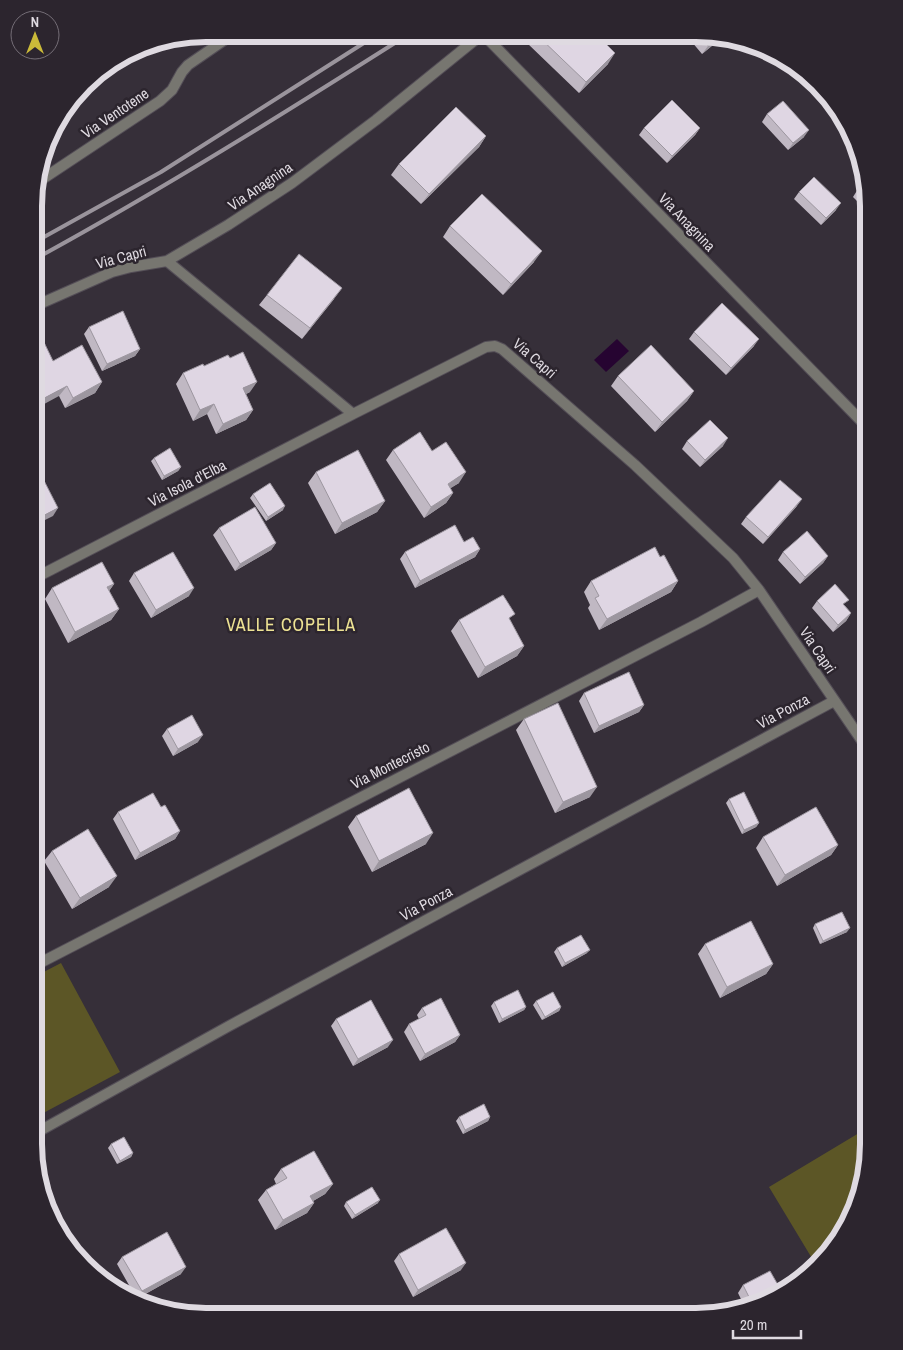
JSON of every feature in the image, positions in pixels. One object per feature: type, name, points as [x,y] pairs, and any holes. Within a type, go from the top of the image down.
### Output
[{"type":"street","name":"Via Ventotene","points":[[46,177],[160,100],[172,90],[188,65],[221,42]]},
{"type":"street","name":"Via Anagnina","points":[[167,261],[246,214],[292,183],[376,120],[474,42]]},
{"type":"street","name":"Via Anagnina","points":[[490,42],[860,420]]},
{"type":"street","name":"Via Capri","points":[[42,303],[112,272],[167,261],[353,414],[486,347],[495,346],[502,349],[635,465],[733,558],[759,590],[860,738]]},
{"type":"street","name":"Via Isola d'Elba","points":[[42,574],[353,414]]},
{"type":"street","name":"Via Montecristo","points":[[42,962],[701,622],[759,590]]},
{"type":"street","name":"Via Ponza","points":[[42,1130],[229,1026],[834,701]]},
{"type":"shaded area","points":[[617,339],[629,351],[606,372],[594,360]]},
{"type":"shaded area","points":[[61,963],[120,1072],[42,1114],[42,973]]},
{"type":"shaded area","points":[[860,1132],[860,1155],[852,1196],[844,1216],[833,1235],[813,1259],[769,1187]]},
{"type":"building","points":[[544,42],[604,42],[615,53],[586,82]]},
{"type":"building","points":[[672,100],[700,128],[672,156],[644,128]]},
{"type":"building","points":[[783,101],[809,130],[793,143],[767,114]]},
{"type":"building","points":[[456,107],[486,136],[429,194],[399,164]]},
{"type":"building","points":[[814,177],[841,203],[826,218],[799,192]]},
{"type":"building","points":[[482,194],[542,251],[511,284],[450,226]]},
{"type":"building","points":[[299,254],[342,288],[310,328],[267,295]]},
{"type":"building","points":[[722,303],[759,339],[731,368],[694,332]]},
{"type":"building","points":[[123,311],[140,349],[107,364],[89,327]]},
{"type":"building","points":[[42,338],[53,361],[82,345],[102,382],[73,398],[67,386],[42,399]]},
{"type":"building","points":[[651,345],[694,391],[662,422],[618,376]]},
{"type":"building","points":[[243,352],[257,382],[243,388],[253,410],[223,424],[214,404],[200,410],[183,373],[228,355],[230,358]]},
{"type":"building","points":[[710,420],[728,438],[705,460],[687,441]]},
{"type":"building","points":[[420,432],[432,451],[446,442],[466,472],[448,484],[453,493],[431,507],[393,450]]},
{"type":"building","points":[[170,448],[181,467],[164,476],[154,458]]},
{"type":"building","points":[[358,450],[385,501],[342,523],[316,472]]},
{"type":"building","points":[[42,477],[58,508],[42,516]]},
{"type":"building","points":[[780,480],[802,499],[768,537],[746,517]]},
{"type":"building","points":[[270,483],[285,506],[268,517],[253,494]]},
{"type":"building","points":[[255,507],[276,543],[240,564],[219,528]]},
{"type":"building","points":[[455,525],[464,542],[473,537],[480,549],[420,581],[405,552]]},
{"type":"building","points":[[807,531],[828,556],[805,577],[783,552]]},
{"type":"building","points":[[655,547],[660,557],[664,555],[678,581],[607,619],[595,598],[599,596],[591,581]]},
{"type":"building","points":[[173,552],[194,588],[156,610],[134,573]]},
{"type":"building","points":[[102,562],[114,584],[107,587],[119,609],[75,632],[52,588]]},
{"type":"building","points":[[835,584],[849,600],[843,604],[851,613],[838,625],[817,601]]},
{"type":"building","points":[[503,595],[515,614],[509,618],[524,646],[485,667],[459,620]]},
{"type":"building","points":[[629,672],[644,705],[599,726],[584,693]]},
{"type":"building","points":[[558,703],[597,787],[563,802],[524,719]]},
{"type":"building","points":[[192,715],[203,735],[178,749],[167,729]]},
{"type":"building","points":[[409,788],[433,833],[379,861],[356,816]]},
{"type":"building","points":[[744,792],[759,823],[744,830],[729,799]]},
{"type":"building","points":[[153,793],[161,807],[165,805],[180,831],[140,853],[118,812]]},
{"type":"building","points":[[816,807],[838,845],[785,875],[763,837]]},
{"type":"building","points":[[88,829],[117,876],[80,898],[52,851]]},
{"type":"building","points":[[842,912],[850,928],[823,941],[815,924]]},
{"type":"building","points":[[751,921],[773,964],[727,987],[705,944]]},
{"type":"building","points":[[581,935],[590,950],[565,963],[557,948]]},
{"type":"building","points":[[518,990],[526,1007],[502,1019],[494,1002]]},
{"type":"building","points":[[553,992],[561,1007],[545,1017],[536,1001]]},
{"type":"building","points":[[441,998],[460,1035],[425,1054],[409,1024],[426,1015],[422,1008]]},
{"type":"building","points":[[371,1000],[393,1040],[358,1059],[336,1019]]},
{"type":"building","points":[[484,1104],[490,1117],[465,1130],[459,1117]]},
{"type":"building","points":[[124,1137],[133,1153],[120,1161],[111,1144]]},
{"type":"building","points":[[314,1151],[333,1184],[310,1196],[314,1203],[283,1220],[266,1190],[287,1178],[281,1169]]},
{"type":"building","points":[[372,1187],[380,1200],[355,1215],[346,1202]]},
{"type":"building","points":[[446,1228],[466,1263],[418,1290],[399,1254]]},
{"type":"building","points":[[167,1232],[186,1267],[142,1291],[122,1257]]},
{"type":"building","points":[[770,1271],[779,1286],[750,1298],[743,1285]]},
{"type":"railway","points":[[42,238],[161,172],[365,42]]},
{"type":"railway","points":[[42,255],[177,178],[396,42]]},
{"type":"district","name":"VALLE COPELLA","points":[[291,624]]}]
